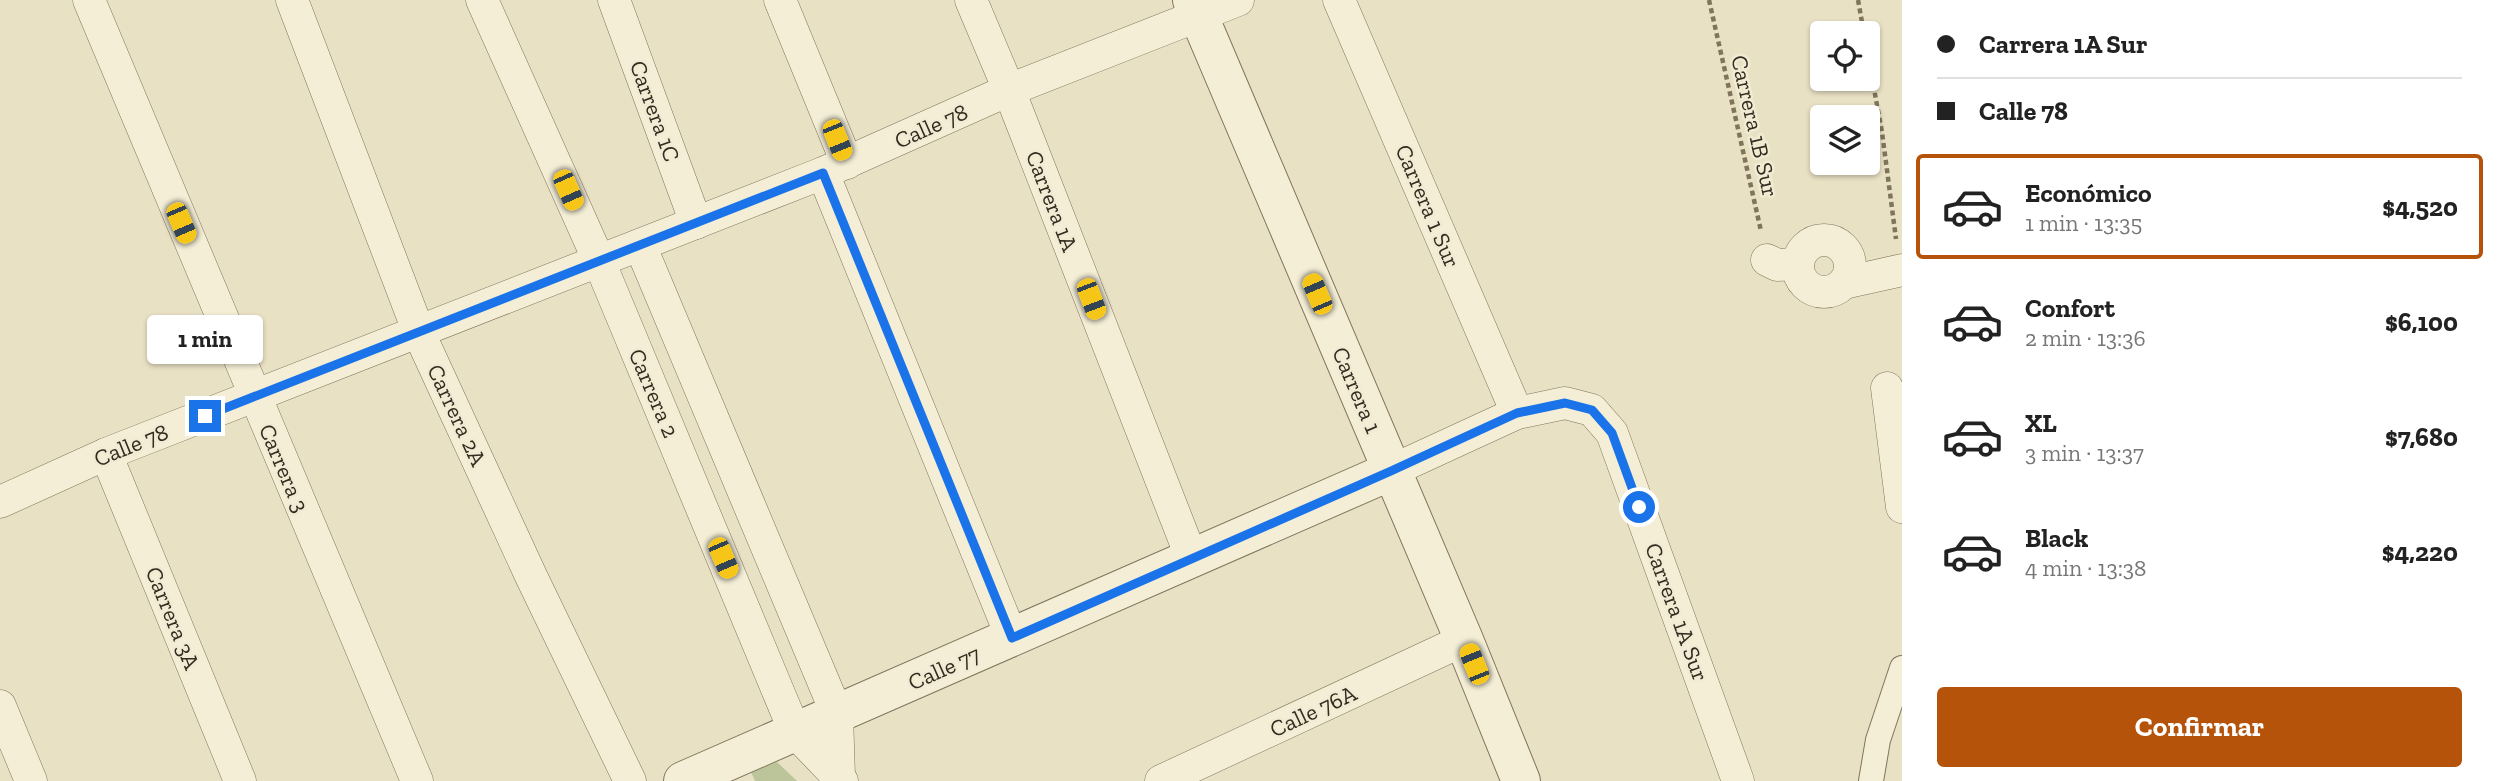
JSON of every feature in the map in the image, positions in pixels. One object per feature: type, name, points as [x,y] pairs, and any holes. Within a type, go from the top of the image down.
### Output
[{"type":"street","name":"Carrera 3","points":[[89,0],[417,781]]},
{"type":"street","name":"Carrera 2A","points":[[292,0],[419,333],[531,576],[630,781]]},
{"type":"street","name":"Carrera 2","points":[[482,0],[599,261],[795,732],[841,779]]},
{"type":"street","name":"Carrera 1C","points":[[614,0],[696,223]]},
{"type":"street","points":[[780,0],[835,168],[1012,638]]},
{"type":"street","name":"Carrera 1A","points":[[971,0],[1009,90],[1192,559]]},
{"type":"street","name":"Calle 78","points":[[0,502],[106,454],[835,168],[1196,8],[1238,0]]},
{"type":"street","name":"Carrera 1 Sur","points":[[1339,0],[1517,413]]},
{"type":"street","name":"Carrera 1","points":[[1196,8],[1464,640],[1521,781]]},
{"type":"street","points":[[1844,283],[1850,268],[1847,252],[1834,241],[1817,240],[1782,262],[1814,291],[1830,292],[1844,283],[1901,270]]},
{"type":"street","name":"Carrera 2","points":[[640,245],[837,714],[841,779]]},
{"type":"street","points":[[1888,388],[1902,507]]},
{"type":"street","name":"Calle 77","points":[[683,781],[1192,559],[1517,413],[1565,403],[1592,410]]},
{"type":"street","name":"Carrera 1A Sur","points":[[1592,410],[1612,433],[1738,781]]},
{"type":"street","name":"Carrera 3A","points":[[106,454],[240,781]]},
{"type":"street","name":"Calle 76A","points":[[1161,781],[1464,640]]},
{"type":"street","points":[[1871,781],[1878,740],[1902,668]]},
{"type":"street","points":[[0,706],[31,781]]},
{"type":"path","name":"Carrera 1B Sur","points":[[1709,0],[1782,262]]},
{"type":"path","points":[[1858,0],[1862,21]]},
{"type":"path","points":[[1874,91],[1901,270]]},
{"type":"green space","points":[[777,762],[797,781],[755,781],[751,772]]},
{"type":"route","points":[[205,416],[823,173],[1012,638],[1517,413],[1565,403],[1592,410],[1612,433],[1639,507]]}]
